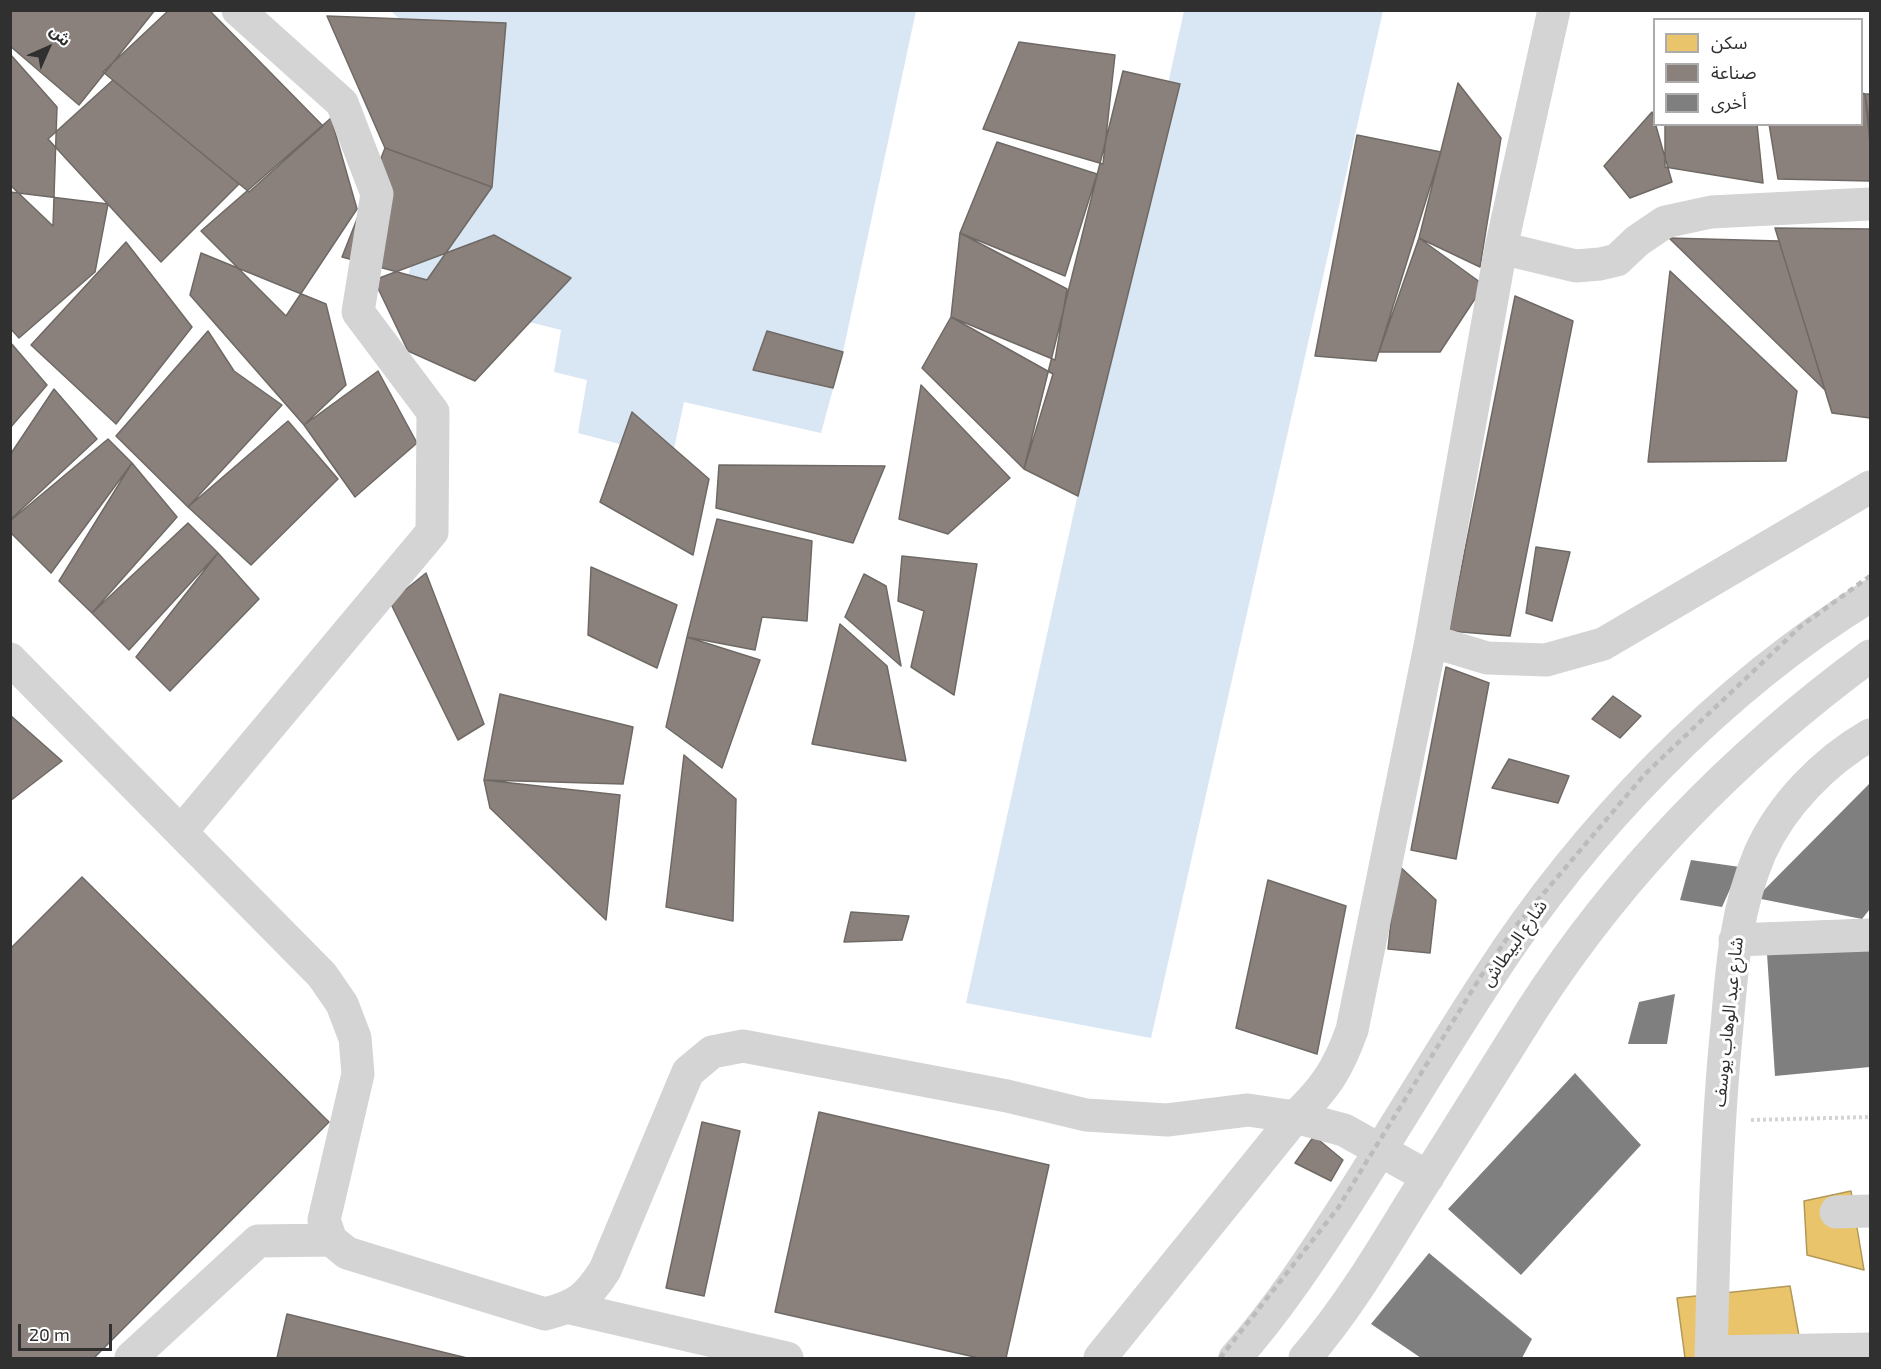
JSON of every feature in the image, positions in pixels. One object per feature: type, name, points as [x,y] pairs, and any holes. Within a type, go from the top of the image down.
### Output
[{"type":"street","points":[[181,832],[432,532],[433,412],[358,312],[377,194],[342,103],[238,10]]},
{"type":"street","points":[[1100,1359],[1295,1117],[1321,1093],[1340,1064],[1352,1030],[1431,641],[1501,248],[1554,10]]},
{"type":"street","points":[[1501,248],[1576,266],[1600,264],[1617,260],[1637,241],[1665,222],[1711,212],[1870,204]]},
{"type":"street","points":[[1431,641],[1487,658],[1546,660],[1603,644],[1870,487]]},
{"type":"street","name":"شارع البيطاش","points":[[1235,1359],[1288,1291],[1381,1150],[1490,976],[1540,904],[1595,836],[1655,771],[1719,711],[1787,655],[1870,596]]},
{"type":"street","points":[[1305,1359],[1379,1256],[1533,1008],[1580,942],[1630,878],[1685,817],[1743,760],[1804,707],[1870,656]]},
{"type":"street","points":[[10,659],[322,975],[342,1004],[355,1038],[358,1074],[324,1220],[331,1240],[347,1253],[545,1314],[570,1308],[591,1292],[604,1270],[688,1072],[712,1052],[743,1046],[1006,1096],[1086,1115],[1167,1120],[1248,1110],[1295,1117],[1344,1130],[1428,1177]]},
{"type":"street","name":"شارع عبد الوهاب يوسف","points":[[1711,1355],[1718,1121],[1735,940],[1748,884],[1761,850],[1785,810],[1816,776],[1852,745],[1870,735]]},
{"type":"street","points":[[1735,940],[1870,935]]},
{"type":"street","points":[[1836,1212],[1870,1211]]},
{"type":"street","points":[[131,1359],[258,1241],[331,1240]]},
{"type":"street","points":[[570,1308],[786,1359]]},
{"type":"street","points":[[1711,1355],[1870,1349]]},
{"type":"path","points":[[1718,1121],[1870,1117]]},
{"type":"water","points":[[391,11],[916,11],[843,352],[767,331],[752,370],[833,389],[821,433],[684,402],[672,458],[578,433],[587,380],[554,372],[561,330],[405,291],[453,72]]},
{"type":"water","points":[[1184,11],[1383,11],[1151,1038],[966,1003]]},
{"type":"building: سكن","points":[[1851,1191],[1864,1270],[1807,1255],[1804,1201]]},
{"type":"building: سكن","points":[[1790,1286],[1803,1358],[1685,1358],[1677,1298]]},
{"type":"building: صناعة","points":[[10,10],[155,10],[79,105],[10,46]]},
{"type":"building: صناعة","points":[[169,10],[209,10],[323,126],[249,192],[103,72]]},
{"type":"building: صناعة","points":[[327,16],[506,23],[492,187],[385,148]]},
{"type":"building: صناعة","points":[[1019,42],[1115,55],[1103,164],[983,129]]},
{"type":"building: صناعة","points":[[10,54],[57,107],[53,226],[10,185]]},
{"type":"building: صناعة","points":[[1123,71],[1180,84],[1078,496],[1024,469]]},
{"type":"building: صناعة","points":[[113,80],[239,184],[161,262],[48,139]]},
{"type":"building: صناعة","points":[[1458,83],[1501,138],[1480,267],[1419,238]]},
{"type":"building: صناعة","points":[[1863,93],[1865,94],[1870,143],[1870,181],[1778,179],[1769,126],[1863,126]]},
{"type":"building: صناعة","points":[[1865,94],[1870,94],[1870,128]]},
{"type":"building: صناعة","points":[[1652,112],[1653,126],[1656,126],[1672,182],[1630,198],[1604,166]]},
{"type":"building: صناعة","points":[[331,118],[357,209],[286,316],[201,231]]},
{"type":"building: صناعة","points":[[1665,126],[1757,126],[1763,183],[1665,167]]},
{"type":"building: صناعة","points":[[1357,135],[1441,152],[1376,361],[1315,356]]},
{"type":"building: صناعة","points":[[997,142],[1097,174],[1065,276],[960,233]]},
{"type":"building: صناعة","points":[[385,148],[492,187],[427,280],[342,257]]},
{"type":"building: صناعة","points":[[10,192],[108,204],[95,272],[19,338],[10,328]]},
{"type":"building: صناعة","points":[[1775,228],[1870,229],[1870,418],[1832,413]]},
{"type":"building: صناعة","points":[[960,233],[1067,289],[1055,360],[951,317]]},
{"type":"building: صناعة","points":[[494,235],[571,278],[475,381],[408,351],[374,280]]},
{"type":"building: صناعة","points":[[1419,238],[1484,285],[1440,352],[1379,352]]},
{"type":"building: صناعة","points":[[1669,238],[1779,241],[1825,390]]},
{"type":"building: صناعة","points":[[126,242],[192,327],[116,424],[31,345]]},
{"type":"building: صناعة","points":[[201,253],[326,304],[346,385],[304,425],[190,295]]},
{"type":"building: صناعة","points":[[1670,271],[1797,391],[1786,461],[1648,462]]},
{"type":"building: صناعة","points":[[1515,296],[1573,321],[1510,636],[1449,631]]},
{"type":"building: صناعة","points":[[951,317],[1053,374],[1024,469],[922,368]]},
{"type":"building: صناعة","points":[[208,331],[234,371],[282,405],[188,507],[116,436]]},
{"type":"building: صناعة","points":[[767,331],[843,352],[833,388],[753,370]]},
{"type":"building: صناعة","points":[[10,342],[47,385],[10,428]]},
{"type":"building: صناعة","points":[[378,371],[417,443],[355,497],[304,425]]},
{"type":"building: صناعة","points":[[921,385],[1010,478],[948,534],[899,519]]},
{"type":"building: صناعة","points":[[54,389],[97,439],[10,520],[10,455]]},
{"type":"building: صناعة","points":[[632,412],[709,479],[693,555],[600,502]]},
{"type":"building: صناعة","points":[[288,421],[338,479],[251,565],[188,507]]},
{"type":"building: صناعة","points":[[108,439],[132,463],[51,573],[10,532],[10,521]]},
{"type":"building: صناعة","points":[[132,463],[177,517],[92,613],[59,581]]},
{"type":"building: صناعة","points":[[719,465],[885,466],[853,543],[716,508]]},
{"type":"building: صناعة","points":[[717,519],[812,541],[807,621],[762,617],[755,650],[687,637]]},
{"type":"building: صناعة","points":[[188,523],[218,553],[129,650],[92,613]]},
{"type":"building: صناعة","points":[[1536,547],[1570,552],[1552,621],[1526,613]]},
{"type":"building: صناعة","points":[[218,553],[259,599],[170,691],[136,657]]},
{"type":"building: صناعة","points":[[902,556],[977,564],[954,695],[911,667],[924,611],[898,601]]},
{"type":"building: صناعة","points":[[591,567],[677,605],[657,668],[588,635]]},
{"type":"building: صناعة","points":[[426,573],[484,724],[458,740],[390,602]]},
{"type":"building: صناعة","points":[[864,574],[886,586],[901,666],[845,617]]},
{"type":"building: صناعة","points":[[840,624],[887,666],[906,761],[812,744]]},
{"type":"building: صناعة","points":[[687,637],[760,660],[722,768],[666,727]]},
{"type":"building: صناعة","points":[[1446,667],[1489,683],[1456,859],[1411,850]]},
{"type":"building: صناعة","points":[[500,694],[633,727],[623,784],[484,780]]},
{"type":"building: صناعة","points":[[1613,696],[1641,716],[1620,738],[1592,719]]},
{"type":"building: صناعة","points":[[10,715],[62,761],[10,801]]},
{"type":"building: صناعة","points":[[684,755],[736,799],[733,921],[666,907]]},
{"type":"building: صناعة","points":[[1509,759],[1569,776],[1558,803],[1492,788]]},
{"type":"building: صناعة","points":[[484,780],[620,795],[606,920],[490,808]]},
{"type":"building: صناعة","points":[[1397,864],[1436,900],[1430,953],[1388,949]]},
{"type":"building: صناعة","points":[[82,877],[329,1122],[94,1358],[10,1358],[10,949]]},
{"type":"building: صناعة","points":[[1268,880],[1346,906],[1317,1054],[1236,1028]]},
{"type":"building: صناعة","points":[[851,912],[909,916],[902,940],[844,942]]},
{"type":"building: صناعة","points":[[819,1112],[1049,1165],[1006,1358],[979,1358],[775,1312]]},
{"type":"building: صناعة","points":[[702,1122],[740,1131],[704,1296],[666,1288]]},
{"type":"building: صناعة","points":[[1314,1136],[1343,1160],[1331,1181],[1295,1163]]},
{"type":"building: صناعة","points":[[287,1314],[467,1358],[277,1358]]},
{"type":"building: أخرى","points":[[1870,783],[1870,909],[1862,919],[1756,898]]},
{"type":"building: أخرى","points":[[1691,860],[1740,867],[1722,907],[1680,900]]},
{"type":"building: أخرى","points":[[1870,919],[1870,1067],[1775,1076],[1765,923]]},
{"type":"building: أخرى","points":[[1675,994],[1667,1044],[1628,1044],[1639,1002]]},
{"type":"building: أخرى","points":[[1575,1073],[1641,1145],[1521,1275],[1448,1209]]},
{"type":"building: أخرى","points":[[1429,1253],[1532,1339],[1522,1358],[1421,1358],[1371,1324]]},
{"type":"railway","points":[[1220,1358],[1338,1208],[1481,976],[1515,927],[1645,774],[1800,627],[1870,576]]}]
